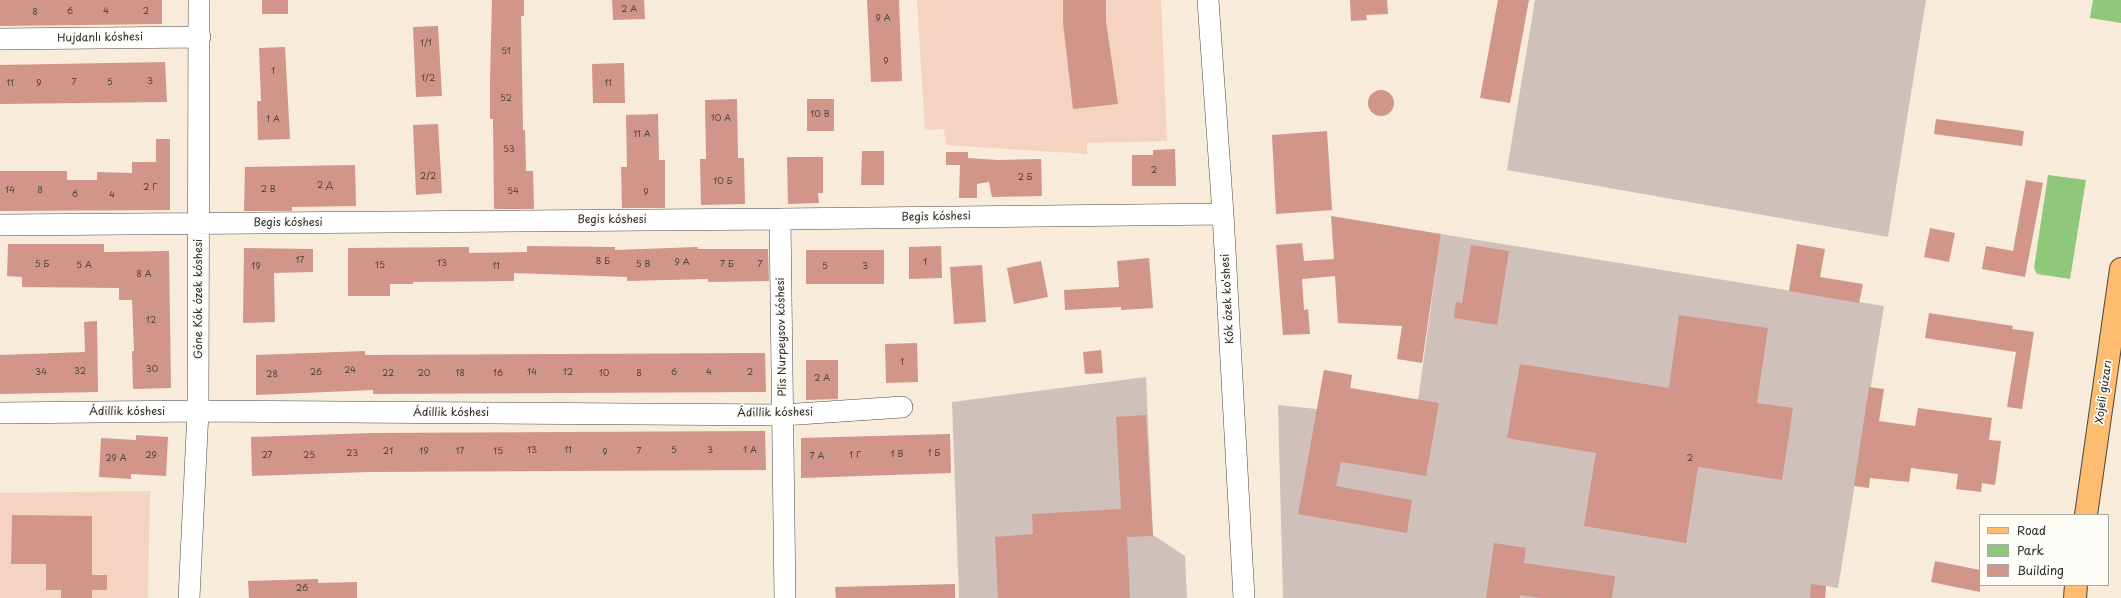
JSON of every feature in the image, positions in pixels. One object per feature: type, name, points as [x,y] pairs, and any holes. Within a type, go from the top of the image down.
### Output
[{"type":"main road","name":"Xojeli gúzarı","points":[[2086,514],[2121,269]]},
{"type":"main road","points":[[2075,598],[2076,586]]},
{"type":"street","name":"Góne Kók ózek kóshesi","points":[[189,598],[198,411],[199,0]]},
{"type":"street","name":"Kók ózek ko'shesi","points":[[1208,0],[1223,214],[1244,598]]},
{"type":"street","name":"Hujdanlı kóshesi","points":[[0,39],[200,37]]},
{"type":"street","name":"Begis kóshesi","points":[[0,225],[1223,214]]},
{"type":"street","name":"Plis Nurpeysov kóshesi","points":[[780,219],[785,598]]},
{"type":"street","name":"Ádillik kóshesi","points":[[0,413],[198,411],[783,414],[902,407]]},
{"type":"shaded area","points":[[917,0],[1161,0],[1167,141],[1087,143],[1087,154],[946,145],[944,129],[925,130]]},
{"type":"shaded area","points":[[1535,0],[1926,0],[1888,237],[1507,170]]},
{"type":"shaded area","points":[[1441,234],[1884,306],[1838,588],[1826,586],[1825,598],[1283,598],[1278,405],[1317,409],[1324,370],[1352,375],[1350,388],[1418,400]]},
{"type":"shaded area","points":[[1146,377],[1153,535],[1185,556],[1187,598],[959,598],[952,402]]},
{"type":"shaded area","points":[[150,491],[148,598],[0,598],[0,493]]},
{"type":"green space","points":[[2093,0],[2121,0],[2121,23],[2090,18]]},
{"type":"green space","points":[[2048,175],[2086,180],[2070,279],[2037,274],[2034,268]]},
{"type":"building","points":[[0,0],[162,0],[162,24],[0,26]]},
{"type":"building","points":[[262,0],[288,0],[288,14],[262,14]]},
{"type":"building","points":[[492,0],[524,0],[524,16],[521,16],[523,130],[525,130],[526,171],[533,171],[534,209],[494,209],[493,119],[490,119]]},
{"type":"building","points":[[612,0],[644,0],[645,19],[613,20]]},
{"type":"building","points":[[867,0],[899,0],[902,81],[871,82]]},
{"type":"building","points":[[1063,0],[1106,0],[1106,21],[1118,104],[1073,109],[1063,23]]},
{"type":"building","points":[[1350,0],[1387,0],[1388,14],[1366,15],[1367,20],[1351,21]]},
{"type":"building","points":[[1498,0],[1529,0],[1510,103],[1480,98]]},
{"type":"building","points":[[438,26],[442,96],[416,97],[413,27]]},
{"type":"building","points":[[285,47],[290,139],[258,140],[257,101],[261,101],[259,48]]},
{"type":"building","points":[[165,62],[167,102],[0,104],[0,65]]},
{"type":"building","points":[[624,63],[625,103],[593,103],[592,64]]},
{"type":"building","points":[[1381,90],[1390,94],[1394,103],[1390,112],[1381,116],[1372,112],[1368,103],[1372,94]]},
{"type":"building","points":[[737,99],[738,158],[744,158],[745,204],[701,205],[700,159],[706,159],[705,100]]},
{"type":"building","points":[[807,99],[834,99],[834,131],[807,131]]},
{"type":"building","points":[[658,114],[659,160],[665,160],[665,208],[622,208],[621,167],[627,167],[626,115]]},
{"type":"building","points":[[1936,119],[2024,131],[2022,146],[1934,134]]},
{"type":"building","points":[[438,124],[442,193],[416,195],[413,125]]},
{"type":"building","points":[[1327,131],[1332,210],[1276,214],[1272,135]]},
{"type":"building","points":[[156,139],[170,139],[170,210],[0,211],[0,171],[67,171],[67,180],[97,180],[97,172],[132,173],[132,162],[156,162]]},
{"type":"building","points":[[1175,149],[1176,186],[1132,186],[1132,155],[1153,155],[1153,150]]},
{"type":"building","points":[[862,151],[884,151],[884,185],[861,185]]},
{"type":"building","points":[[946,152],[968,152],[968,158],[998,160],[1041,159],[1042,196],[992,197],[989,182],[977,184],[977,198],[959,198],[960,165],[946,165]]},
{"type":"building","points":[[787,157],[823,157],[823,193],[818,193],[819,203],[788,204]]},
{"type":"building","points":[[355,165],[356,206],[292,207],[292,211],[244,211],[245,167]]},
{"type":"building","points":[[2026,180],[2043,183],[2025,277],[1982,269],[1986,246],[2013,251]]},
{"type":"building","points":[[1331,216],[1441,234],[1422,363],[1397,359],[1402,326],[1338,323],[1335,276],[1302,279],[1304,310],[1308,309],[1310,334],[1283,335],[1276,245],[1302,243],[1304,261],[1334,259]]},
{"type":"building","points":[[1930,228],[1955,233],[1949,262],[1924,257]]},
{"type":"building","points":[[8,244],[104,244],[104,252],[169,251],[171,388],[133,389],[132,351],[134,351],[132,300],[119,300],[119,288],[22,287],[22,277],[7,276]]},
{"type":"building","points":[[1797,244],[1825,249],[1820,277],[1863,284],[1859,303],[1789,291]]},
{"type":"building","points":[[1471,245],[1509,251],[1497,325],[1454,318],[1456,302],[1462,303]]},
{"type":"building","points":[[527,246],[615,247],[615,250],[698,247],[698,249],[768,249],[769,281],[708,282],[708,279],[627,281],[627,277],[514,273],[514,281],[413,282],[413,284],[390,284],[390,296],[348,296],[348,248],[469,247],[469,253],[527,252]]},
{"type":"building","points":[[941,246],[942,278],[909,279],[909,247]]},
{"type":"building","points":[[244,248],[313,249],[313,272],[274,273],[275,322],[243,323]]},
{"type":"building","points":[[806,250],[884,250],[884,284],[806,284]]},
{"type":"building","points":[[1149,258],[1153,308],[1121,310],[1121,307],[1065,310],[1064,290],[1119,287],[1117,261]]},
{"type":"building","points":[[1041,261],[1048,297],[1014,304],[1007,268]]},
{"type":"building","points":[[982,265],[986,322],[954,324],[950,267]]},
{"type":"building","points":[[1929,313],[2013,326],[2012,329],[2034,332],[2022,409],[2007,407],[2016,352],[1925,338]]},
{"type":"building","points":[[1679,315],[1768,328],[1757,403],[1793,408],[1782,480],[1698,467],[1686,543],[1584,526],[1596,453],[1507,438],[1520,364],[1669,388]]},
{"type":"building","points":[[97,321],[98,392],[0,394],[0,355],[85,352],[84,322]]},
{"type":"building","points":[[917,343],[918,382],[886,383],[885,344]]},
{"type":"building","points":[[1101,350],[1103,373],[1085,374],[1083,352]]},
{"type":"building","points":[[365,351],[365,355],[765,353],[766,392],[373,394],[373,390],[256,395],[256,355]]},
{"type":"building","points":[[806,360],[838,360],[838,399],[806,400]]},
{"type":"building","points":[[1324,370],[1352,375],[1350,388],[1439,403],[1426,476],[1341,462],[1336,486],[1412,500],[1407,533],[1298,514]]},
{"type":"building","points":[[1869,387],[1884,389],[1879,421],[1915,426],[1918,408],[1992,418],[1989,440],[2001,441],[1995,485],[1982,483],[1981,492],[1956,489],[1958,474],[1911,468],[1909,482],[1870,478],[1869,488],[1854,486]]},
{"type":"building","points":[[1146,415],[1153,536],[1127,537],[1130,598],[998,598],[995,537],[1033,534],[1032,514],[1121,509],[1116,417]]},
{"type":"building","points":[[765,431],[766,470],[369,472],[252,476],[251,437],[373,433]]},
{"type":"building","points":[[950,434],[951,473],[801,478],[801,438]]},
{"type":"building","points":[[136,435],[168,437],[166,476],[131,474],[131,479],[99,477],[101,438],[136,440]]},
{"type":"building","points":[[12,515],[92,516],[92,575],[107,575],[107,590],[92,590],[92,598],[61,598],[61,590],[46,590],[46,564],[11,564]]},
{"type":"building","points":[[1494,543],[1526,548],[1524,563],[1615,576],[1612,598],[1542,598],[1520,595],[1520,598],[1486,598]]},
{"type":"building","points":[[1935,561],[1979,570],[1980,592],[1931,582]]},
{"type":"building","points":[[318,579],[318,583],[357,582],[357,598],[249,598],[248,581]]},
{"type":"building","points":[[955,584],[955,598],[836,598],[835,587]]},
{"type":"building","points":[[1811,584],[1826,586],[1825,598],[1810,598]]}]
